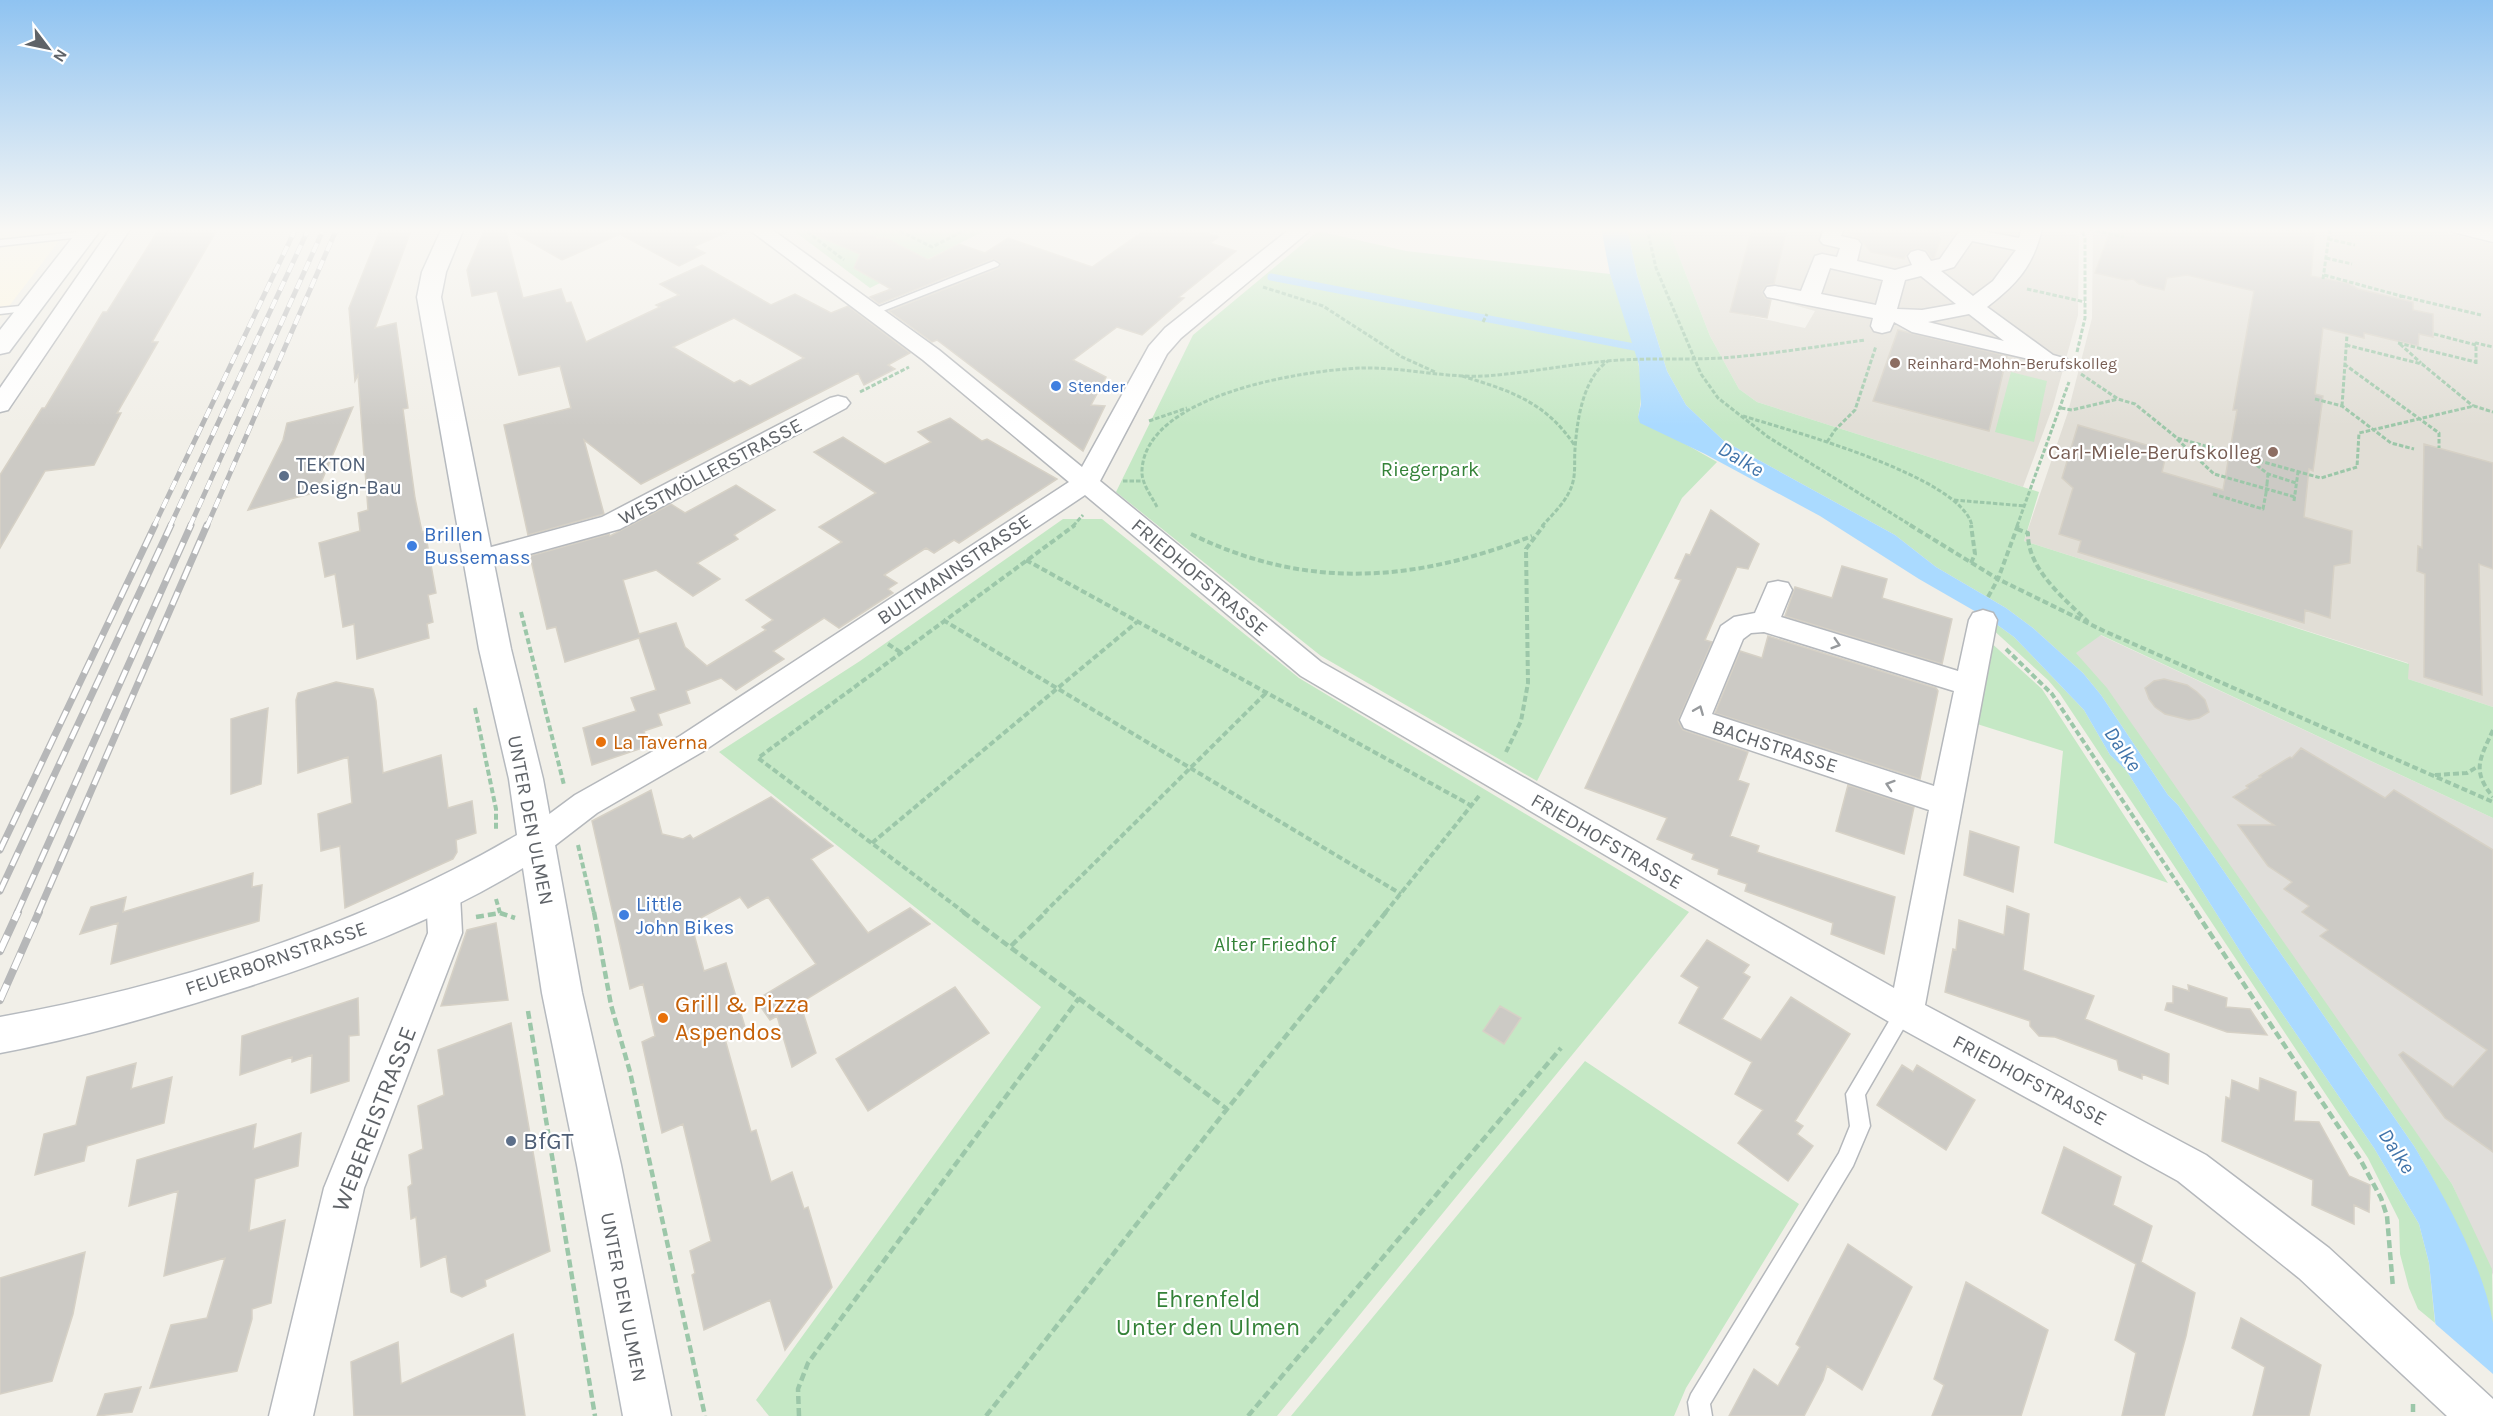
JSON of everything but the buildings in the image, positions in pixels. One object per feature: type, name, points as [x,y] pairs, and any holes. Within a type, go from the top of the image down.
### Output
[{"type":"main road","points":[[0,347],[41,294]]},
{"type":"main road","name":"UNTER DEN ULMEN","points":[[430,294],[495,649],[526,779],[562,993],[593,1135],[647,1416]]},
{"type":"main road","name":"FEUERBORNSTRASSE","points":[[0,1035],[54,1026],[137,1005],[294,955],[443,895],[537,841]]},
{"type":"street","points":[[0,405],[76,294]]},
{"type":"street","name":"FRIEDHOFSTRASSE","points":[[847,294],[931,355],[1311,669],[1904,1012],[2193,1168],[2314,1263],[2479,1416]]},
{"type":"street","name":"BULTMANNSTRASSE","points":[[537,841],[586,804],[675,755],[1093,487],[1122,419],[1158,351],[1173,333],[1222,294]]},
{"type":"street","points":[[1789,294],[1809,297],[1883,327],[1920,327],[2063,366]]},
{"type":"street","points":[[1883,327],[1891,294]]},
{"type":"street","points":[[1957,294],[1973,308],[2063,366]]},
{"type":"street","points":[[1883,327],[1922,316],[1973,308],[1998,294]]},
{"type":"street","name":"WESTMÖLLERSTRASSE","points":[[479,559],[611,523],[838,404]]},
{"type":"street","points":[[1778,590],[1765,622],[1970,685]]},
{"type":"street","points":[[1904,1012],[1910,999],[1946,803],[1984,616]]},
{"type":"street","name":"BACHSTRASSE","points":[[1765,622],[1744,624],[1731,633],[1695,720],[1946,803]]},
{"type":"street","name":"WEBEREISTRASSE","points":[[291,1416],[344,1188],[445,933],[443,895]]},
{"type":"lane","points":[[871,312],[917,294]]},
{"type":"lane","points":[[0,311],[30,308]]},
{"type":"lane","points":[[1701,1416],[1699,1402],[1846,1159],[1860,1126],[1855,1094],[1904,1012]]},
{"type":"path","points":[[1289,294],[1323,306],[1402,357],[1439,373]]},
{"type":"path","points":[[1667,294],[1694,358],[1718,398],[1768,437],[1971,563],[1998,579],[2091,625],[2493,802]]},
{"type":"path","points":[[2049,294],[2085,302]]},
{"type":"path","points":[[2085,294],[2085,318],[2063,366],[2061,408],[1984,616],[1992,637],[2042,681],[2052,694],[2360,1159],[2381,1198],[2387,1216],[2392,1278],[2420,1360]]},
{"type":"path","points":[[2390,294],[2481,315]]},
{"type":"path","points":[[1483,322],[1487,314]]},
{"type":"path","points":[[1122,419],[1147,422],[1194,406],[1232,389],[1310,372],[1364,368],[1483,376],[1621,360],[1732,357],[1883,327],[1855,410],[1835,430],[1827,442]]},
{"type":"path","points":[[2342,406],[2347,334]]},
{"type":"path","points":[[2434,334],[2493,347]]},
{"type":"path","points":[[2476,345],[2476,363],[2398,342],[2474,406],[2493,411]]},
{"type":"path","points":[[2346,345],[2422,364]]},
{"type":"path","points":[[838,404],[931,355]]},
{"type":"path","points":[[986,1416],[1227,1109],[1495,776],[1521,722],[1528,683],[1526,549],[1533,536],[1554,513],[1570,490],[1575,447],[1594,374],[1608,361]]},
{"type":"path","points":[[2344,364],[2439,433],[2439,448]]},
{"type":"path","points":[[2063,366],[2086,376],[2118,399],[2135,404],[2214,474],[2295,499],[2298,472]]},
{"type":"path","points":[[1455,374],[1522,398],[1541,409],[1560,423],[1575,447]]},
{"type":"path","points":[[2061,408],[2072,410],[2118,399]]},
{"type":"path","points":[[2315,399],[2342,406],[2391,443],[2414,449]]},
{"type":"path","points":[[1163,513],[1157,507],[1143,481],[1142,468],[1145,457],[1150,444],[1161,431],[1194,406]]},
{"type":"path","points":[[2176,438],[2321,478],[2357,467],[2359,433],[2419,417],[2474,406]]},
{"type":"path","points":[[1739,415],[1827,442],[1885,463],[1922,480],[1954,500],[1971,522],[1975,554],[1971,563]]},
{"type":"path","points":[[2255,460],[2254,463],[2268,474],[2296,483]]},
{"type":"path","points":[[2213,494],[2263,509],[2268,474]]},
{"type":"path","points":[[1093,487],[1077,523],[758,758],[1227,1109]]},
{"type":"path","points":[[1954,500],[2025,506]]},
{"type":"path","points":[[1184,530],[1203,540],[1270,564],[1349,574],[1446,565],[1479,556],[1533,536]]},
{"type":"path","points":[[2017,530],[2028,533],[2028,546],[2040,568],[2057,591],[2091,625]]},
{"type":"path","points":[[1026,560],[1472,807]]},
{"type":"path","points":[[944,620],[1401,894]]},
{"type":"path","points":[[872,843],[1137,622]]},
{"type":"path","points":[[1011,946],[1266,693]]},
{"type":"path","points":[[2493,730],[2477,767],[2478,776],[2493,797]]},
{"type":"path","points":[[2433,775],[2461,775],[2477,767]]},
{"type":"path","points":[[577,842],[590,892],[611,1005],[630,1072],[705,1416]]},
{"type":"path","points":[[584,895],[590,892]]},
{"type":"path","points":[[496,901],[500,913]]},
{"type":"path","points":[[514,919],[516,930]]},
{"type":"path","points":[[799,1416],[796,1398],[798,1381],[808,1363],[1079,998]]},
{"type":"path","points":[[527,1006],[595,1416]]},
{"type":"path","points":[[1248,1416],[1561,1048]]},
{"type":"shaded area","points":[[0,294],[18,294],[0,318]]},
{"type":"shaded area","name":"Reinhard-Mohn-Berufskolleg","points":[[1694,294],[1735,294],[1731,312],[1805,328],[1815,311],[1747,294],[2078,294],[2078,315],[2053,406],[2023,487],[1757,402],[1739,389],[1710,336]]},
{"type":"shaded area","name":"Carl-Miele-Berufskolleg","points":[[2092,294],[2493,294],[2493,707],[2408,679],[2408,663],[2024,541],[2068,412],[2092,318]]},
{"type":"shaded area","points":[[2100,635],[2493,818],[2493,1275],[2452,1184],[2075,653]]},
{"type":"green space","name":"Riegerpark","points":[[1242,294],[1617,294],[1629,326],[1638,363],[1641,399],[1638,417],[1717,462],[1682,498],[1537,781],[1321,656],[1116,492],[1193,335]]},
{"type":"green space","points":[[1643,294],[1694,294],[1710,336],[1739,389],[1757,402],[2039,492],[2024,541],[2409,664],[2408,679],[2493,707],[2493,818],[2101,635],[2076,653],[2107,688],[2452,1184],[2492,1269],[2493,1325],[2460,1232],[2414,1146],[2178,805],[2168,795],[2101,695],[2083,673],[2033,628],[2006,608],[1936,567],[1895,535],[1724,441],[1686,405],[1667,371]]},
{"type":"green space","points":[[2011,372],[2047,381],[2034,442],[1995,432]]},
{"type":"green space","name":"Alter Friedhof","points":[[1063,519],[1102,519],[1299,678],[1689,912],[1277,1416],[769,1416],[756,1400],[1041,1007],[719,752],[860,661]]},
{"type":"green space","points":[[1992,621],[2014,637],[2084,710],[2110,755],[2126,770],[2245,959],[2374,1148],[2419,1224],[2429,1263],[2435,1323],[2418,1309],[2409,1288],[2400,1254],[2399,1220],[2368,1158],[2060,694],[2048,680],[1990,627]]},
{"type":"green space","points":[[1988,640],[2042,689],[2168,883],[2054,843],[2063,751],[1974,723]]},
{"type":"green space","points":[[1585,1061],[1799,1204],[1686,1388],[1674,1416],[1291,1416]]},
{"type":"water","name":"Dalke","points":[[1616,294],[1643,294],[1667,371],[1686,405],[1724,441],[1895,535],[1936,567],[2006,608],[2033,628],[2083,673],[2101,695],[2168,795],[2178,805],[2414,1146],[2450,1208],[2481,1277],[2493,1323],[2493,1416],[2445,1416],[2429,1263],[2419,1224],[2374,1148],[2245,959],[2126,770],[2110,755],[2084,710],[2014,637],[1992,621],[1919,579],[1820,516],[1705,454],[1640,423],[1638,417],[1641,404],[1639,365]]},
{"type":"pier","points":[[2432,1321],[2493,1374],[2493,1416],[2442,1416]]},
{"type":"waterway","points":[[1360,294],[1634,347],[1646,347]]},
{"type":"railway","points":[[154,526],[265,294]]},
{"type":"railway","points":[[170,526],[278,294]]},
{"type":"railway","points":[[190,526],[294,294]]},
{"type":"railway","points":[[207,526],[308,294]]},
{"type":"railway","points":[[0,850],[155,525]]},
{"type":"railway","points":[[0,891],[171,525]]},
{"type":"railway","points":[[17,913],[191,525]]},
{"type":"railway","points":[[38,913],[207,525]]},
{"type":"railway","points":[[0,951],[18,912]]},
{"type":"railway","points":[[0,1000],[39,912]]},
{"type":"place","name":"Reinhard-Mohn-Berufskolleg","points":[[1895,363]]},
{"type":"place","name":"Stender","points":[[1056,386]]},
{"type":"place","name":"Carl-Miele-Berufskolleg","points":[[2273,452]]},
{"type":"place","name":"TEKTON Design-Bau","points":[[284,476]]},
{"type":"place","name":"Brillen Bussemass","points":[[412,546]]},
{"type":"place","name":"La Taverna","points":[[601,742]]},
{"type":"place","name":"Little John Bikes","points":[[624,915]]},
{"type":"place","name":"Grill & Pizza Aspendos","points":[[663,1018]]},
{"type":"place","name":"BfGT","points":[[511,1141]]},
{"type":"park label","name":"Ehrenfeld Unter den Ulmen","points":[[1208,1313]]}]
